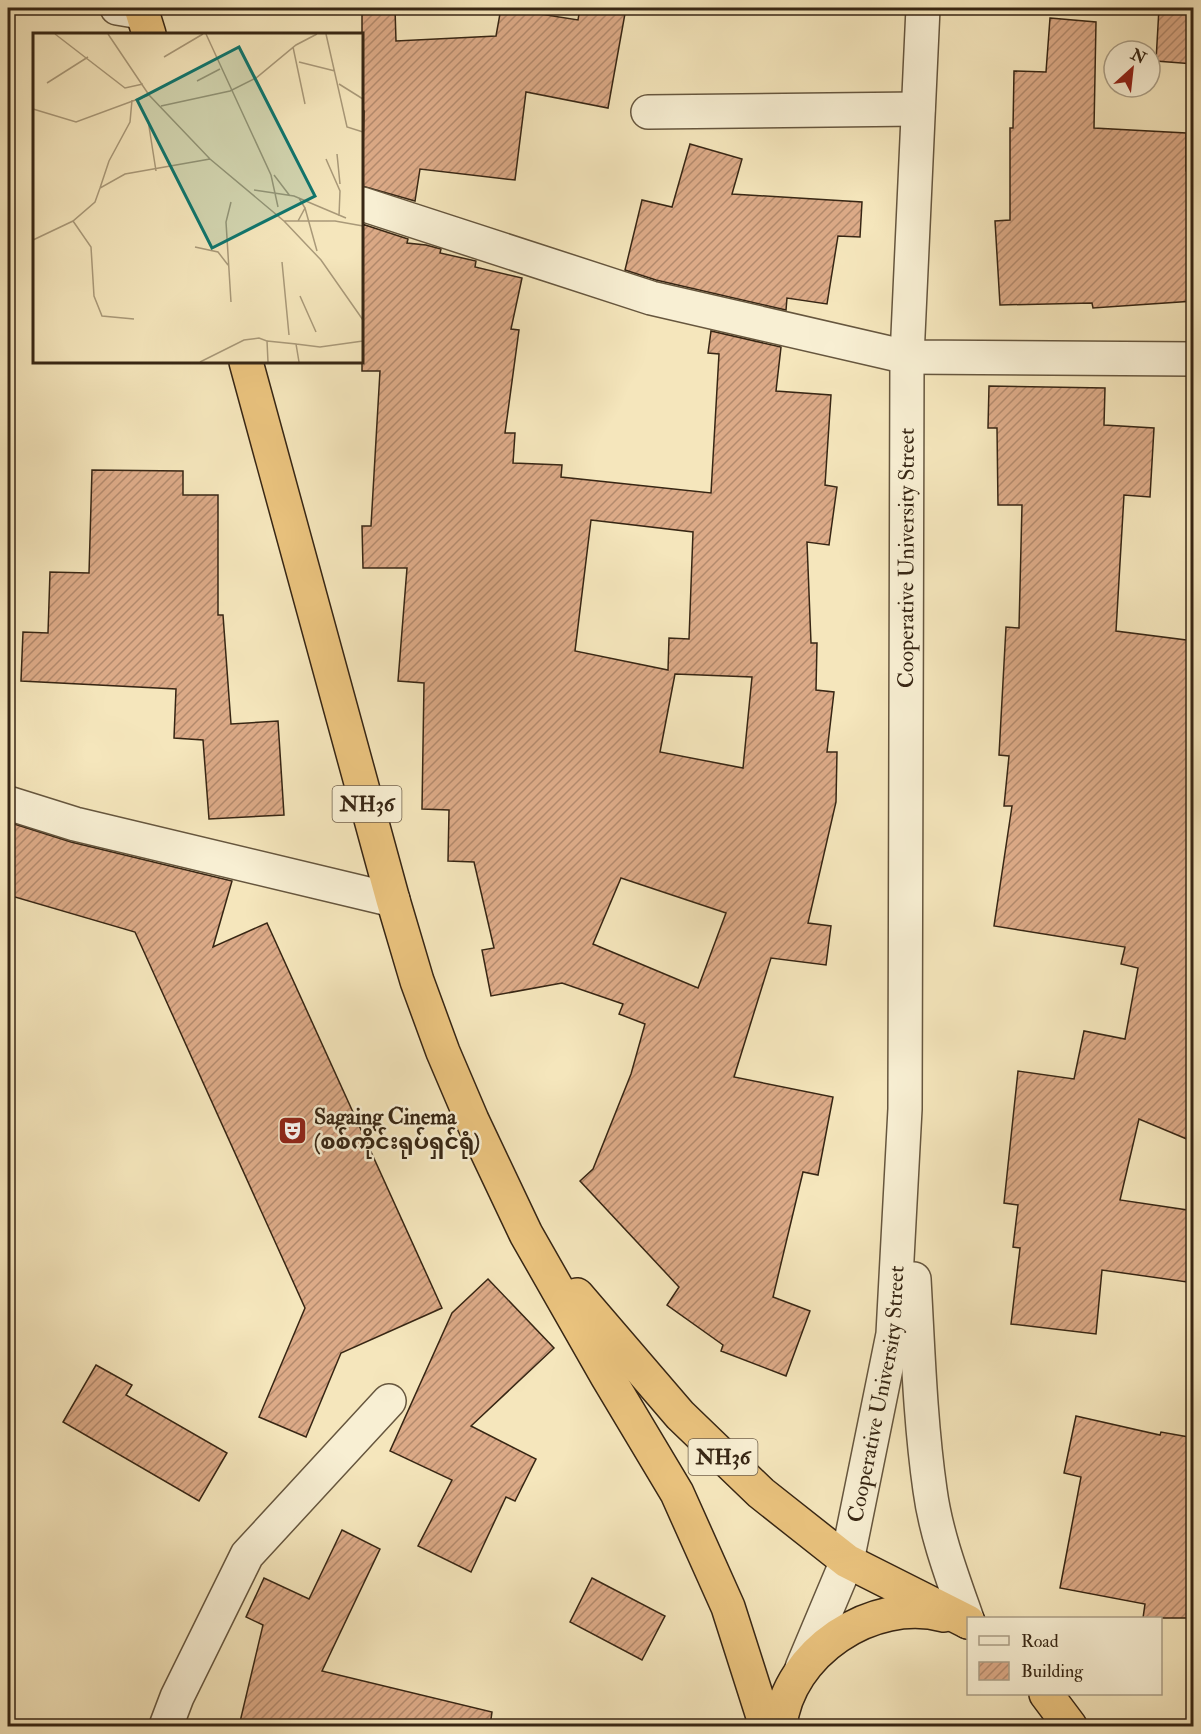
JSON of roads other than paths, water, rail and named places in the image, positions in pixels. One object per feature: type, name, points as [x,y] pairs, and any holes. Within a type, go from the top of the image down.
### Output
[{"type":"highway","name":"NH36","points":[[246,363],[393,900],[417,981],[443,1052],[526,1234],[606,1376],[677,1492],[728,1607],[766,1726]]},
{"type":"highway","name":"NH36","points":[[526,1234],[680,1415],[761,1493],[847,1561],[967,1621]]},
{"type":"highway","points":[[780,1726],[781,1711],[802,1668],[828,1642],[869,1621],[896,1613],[933,1612],[967,1621]]},
{"type":"highway","points":[[1044,1695],[1052,1726]]},
{"type":"highway","points":[[1045,1695],[1070,1726]]},
{"type":"street","name":"Cooperative University Street","points":[[802,1668],[847,1561],[893,1334],[905,1109],[906,357],[923,8]]},
{"type":"street","points":[[648,112],[918,110]]},
{"type":"street","points":[[363,204],[651,298],[906,357],[1194,359]]},
{"type":"street","points":[[8,803],[86,827],[393,900]]},
{"type":"street","name":"Cooperative University Street","points":[[905,1109],[920,1389],[930,1491],[946,1561],[967,1617]]},
{"type":"street","points":[[166,1726],[177,1697],[247,1555],[389,1401]]},
{"type":"place","name":"Sagaing Cinema (စစ်ကိုင်းရုပ်ရှင်ရုံ)","points":[[293,1130]]}]
